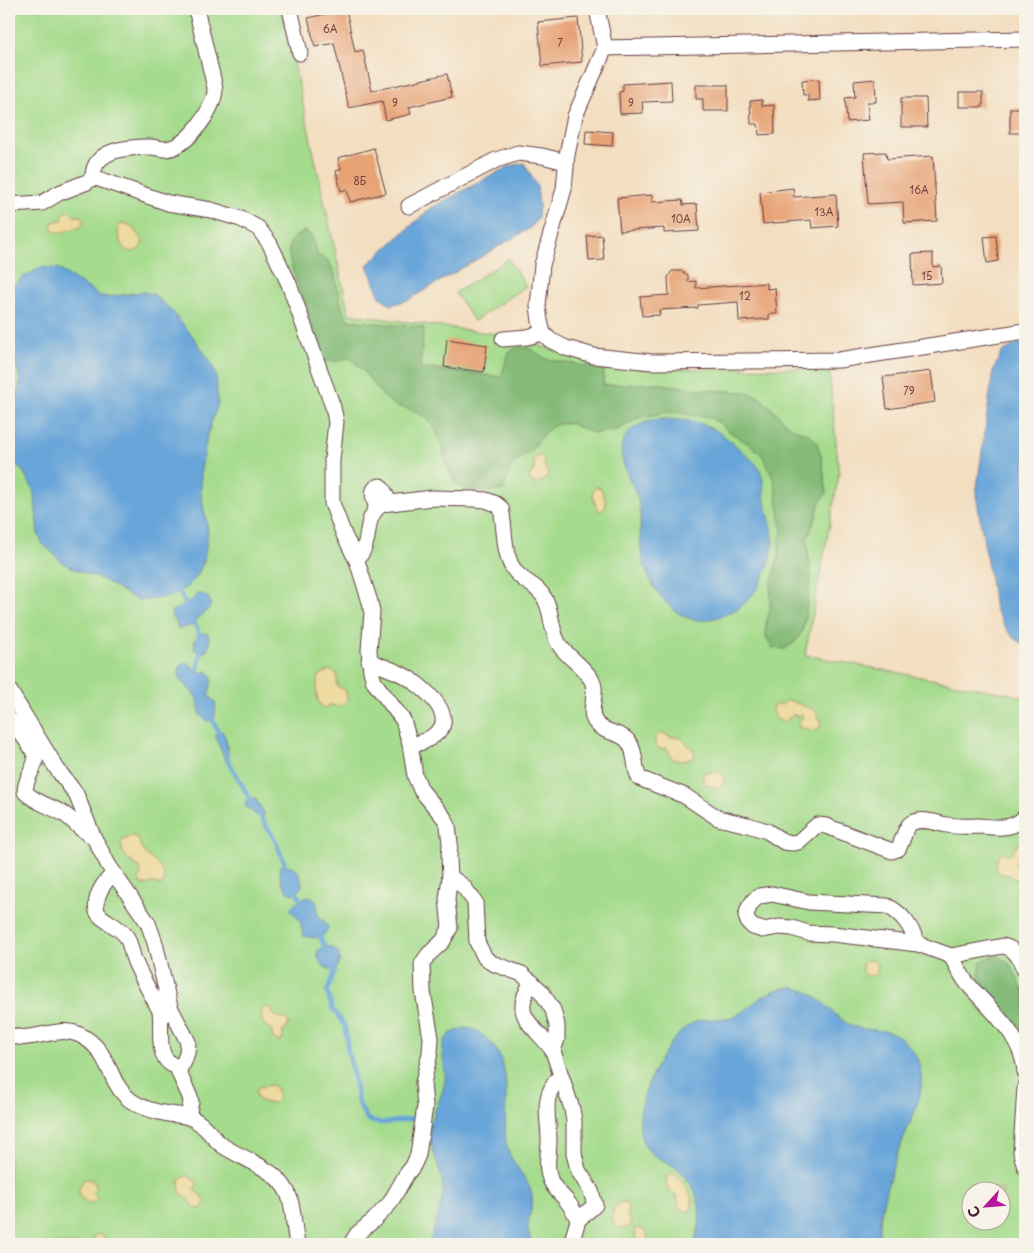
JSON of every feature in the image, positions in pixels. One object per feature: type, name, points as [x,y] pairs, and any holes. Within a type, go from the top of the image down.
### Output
[{"type":"street","points":[[9,205],[42,203],[59,193],[86,182],[93,177],[94,167],[99,159],[106,154],[133,148],[151,147],[166,149],[189,136],[206,115],[215,90],[196,9]]},
{"type":"street","points":[[290,9],[300,53]]},
{"type":"street","points":[[597,9],[606,48],[575,116],[566,162],[564,189],[542,264],[538,306],[543,333],[550,340],[566,348],[594,356],[652,362],[839,360],[1025,331]]},
{"type":"street","points":[[606,48],[1025,39]]},
{"type":"street","points":[[409,206],[496,160],[518,153],[566,162]]},
{"type":"street","points":[[93,177],[168,203],[211,210],[241,219],[258,228],[264,235],[289,284],[333,407],[336,422],[332,460],[332,503],[337,520],[354,553],[368,593],[372,612],[369,661],[374,682],[403,720],[421,790],[445,819],[448,826],[450,877],[447,899],[450,928],[443,941],[428,955],[422,964],[423,992],[431,1038],[430,1053],[423,1083],[425,1106],[418,1155],[390,1203],[357,1234],[351,1244]]},
{"type":"street","points":[[503,339],[527,337],[543,333]]},
{"type":"street","points":[[354,553],[360,554],[366,546],[369,520],[383,505],[432,498],[486,500],[496,504],[501,508],[509,560],[513,569],[522,579],[539,590],[549,606],[552,627],[560,646],[592,679],[595,687],[592,715],[594,722],[626,739],[634,755],[639,778],[685,796],[718,818],[766,831],[784,842],[798,842],[817,825],[826,826],[892,850],[898,849],[909,825],[921,820],[962,827],[1002,828],[1016,824],[1025,817]]},
{"type":"street","points":[[369,661],[405,676],[420,686],[442,712],[444,720],[441,729],[434,736],[418,744],[410,744]]},
{"type":"street","points":[[9,690],[57,769],[76,794],[93,836],[114,874],[144,916],[155,944],[170,1007],[188,1042],[187,1053],[179,1073],[190,1097],[188,1117]]},
{"type":"street","points":[[9,719],[32,748],[35,756],[35,761],[25,785],[25,792],[34,799],[68,817],[80,830],[93,836]]},
{"type":"street","points":[[114,874],[100,891],[97,910],[102,918],[116,925],[125,934],[134,960],[160,1011],[163,1056],[167,1062],[180,1067]]},
{"type":"street","points":[[450,877],[463,886],[475,902],[477,909],[477,942],[485,958],[492,964],[522,974],[545,996],[553,1010],[557,1025],[557,1039],[553,1051]]},
{"type":"street","points":[[918,944],[907,922],[895,910],[887,906],[809,902],[772,894],[760,896],[754,900],[746,916],[748,922],[753,927],[763,930],[779,927],[792,928],[808,933],[918,944],[950,956],[989,947],[1011,947],[1016,952],[1025,971]]},
{"type":"street","points":[[950,956],[966,981],[1006,1028],[1019,1048],[1025,1064],[1025,1072]]},
{"type":"street","points":[[532,982],[522,1000],[524,1015],[553,1051],[572,1109],[574,1153],[578,1170],[591,1191],[595,1205],[578,1220],[571,1244]]},
{"type":"street","points":[[9,1036],[21,1038],[57,1032],[69,1032],[79,1035],[97,1048],[110,1067],[118,1087],[131,1100],[158,1112],[188,1117],[196,1121],[222,1145],[278,1179],[290,1198],[297,1244]]},
{"type":"street","points":[[560,1076],[553,1084],[546,1106],[549,1139],[548,1171],[555,1188],[566,1200],[578,1220]]},
{"type":"street","points":[[1025,1087],[1021,1152],[1025,1167]]},
{"type":"green space","points":[[9,9],[282,9],[349,314],[504,335],[595,363],[640,369],[829,368],[839,475],[805,655],[1025,697],[1025,1244],[9,1244]]},
{"type":"green space","points":[[305,231],[313,238],[317,255],[328,260],[334,272],[342,308],[348,320],[424,328],[420,367],[501,377],[509,352],[518,347],[531,349],[546,359],[604,369],[603,385],[656,383],[694,389],[745,392],[758,396],[785,423],[796,430],[809,434],[817,443],[821,455],[827,493],[819,503],[817,515],[807,539],[811,576],[805,620],[802,632],[795,642],[785,649],[772,648],[766,636],[766,623],[770,610],[771,583],[779,557],[779,543],[782,530],[774,479],[762,455],[752,446],[720,423],[708,417],[670,412],[641,417],[619,429],[607,432],[593,433],[569,423],[557,424],[546,431],[530,451],[510,466],[503,490],[476,491],[467,489],[454,480],[440,440],[427,419],[412,410],[394,405],[382,394],[362,369],[349,358],[337,361],[324,361],[290,262],[290,243],[295,237]]},
{"type":"green space","points":[[508,259],[526,286],[474,321],[455,293]]},
{"type":"green space","points":[[997,955],[1011,965],[1025,995],[1025,1038],[1002,1007],[989,994],[979,978],[981,961]]},
{"type":"sand","points":[[66,211],[70,211],[74,216],[82,216],[84,221],[79,228],[58,233],[52,229],[52,222],[62,220]]},
{"type":"sand","points":[[125,223],[132,227],[143,241],[141,247],[133,252],[127,251],[121,243],[118,232],[119,225]]},
{"type":"sand","points":[[538,456],[544,459],[544,465],[548,473],[546,479],[537,484],[531,481],[529,477],[534,470],[534,461]]},
{"type":"sand","points":[[595,487],[601,488],[606,502],[605,508],[601,511],[597,509],[592,495]]},
{"type":"sand","points":[[330,670],[337,674],[337,686],[346,691],[347,700],[341,706],[330,705],[325,708],[322,707],[318,700],[318,678]]},
{"type":"sand","points":[[788,700],[815,710],[820,719],[821,727],[816,730],[800,728],[798,722],[803,717],[801,713],[797,717],[793,714],[786,721],[778,720],[772,708],[776,704],[781,705]]},
{"type":"sand","points":[[662,733],[671,737],[680,737],[694,751],[695,757],[682,761],[672,759],[667,748],[659,749],[656,744],[656,738]]},
{"type":"sand","points":[[709,772],[722,773],[724,781],[721,787],[712,787],[704,784],[702,775]]},
{"type":"sand","points":[[132,836],[137,837],[143,850],[160,868],[164,876],[164,882],[161,886],[153,882],[141,885],[139,879],[141,874],[140,867],[127,858],[121,843]]},
{"type":"sand","points":[[1018,844],[1025,845],[1025,866],[1021,859],[1016,860],[1016,865],[1021,868],[1023,873],[1019,878],[1014,879],[1010,875],[1001,874],[997,867],[997,862],[1002,852],[1010,855]]},
{"type":"sand","points":[[867,960],[873,960],[878,965],[876,974],[867,976],[862,971],[862,965]]},
{"type":"sand","points":[[266,1006],[271,1008],[275,1016],[286,1019],[289,1023],[283,1031],[283,1039],[279,1042],[273,1038],[271,1029],[263,1022],[262,1011]]},
{"type":"sand","points":[[271,1085],[277,1090],[277,1100],[274,1103],[266,1103],[258,1100],[256,1093],[258,1087]]},
{"type":"sand","points":[[673,1173],[685,1185],[691,1196],[692,1207],[689,1212],[679,1209],[677,1197],[668,1187],[666,1178]]},
{"type":"sand","points":[[188,1176],[196,1181],[197,1184],[194,1190],[205,1201],[200,1209],[194,1207],[189,1199],[181,1194],[179,1182],[182,1178]]},
{"type":"sand","points":[[85,1179],[95,1183],[96,1187],[93,1192],[97,1199],[92,1203],[84,1201],[79,1193],[80,1185]]},
{"type":"sand","points":[[620,1202],[626,1203],[628,1207],[627,1216],[631,1224],[626,1228],[619,1228],[613,1222],[614,1208]]},
{"type":"sand","points":[[638,1228],[646,1232],[650,1244],[637,1244],[635,1229]]},
{"type":"sand","points":[[100,1234],[111,1244],[94,1244],[94,1237]]},
{"type":"water","points":[[524,163],[537,186],[539,206],[538,218],[530,228],[408,300],[391,305],[380,297],[367,265],[431,208],[509,166]]},
{"type":"water","points":[[42,267],[59,269],[100,296],[109,297],[142,292],[153,294],[171,310],[194,338],[210,361],[216,374],[218,403],[207,436],[201,470],[201,494],[208,530],[204,561],[197,576],[188,586],[172,596],[142,601],[130,596],[101,579],[74,569],[61,561],[42,543],[38,534],[33,489],[17,465],[9,444],[9,415],[19,391],[20,378],[9,340],[9,294],[13,286],[22,278]]},
{"type":"water","points":[[1021,342],[1025,342],[1025,647],[1009,633],[995,609],[976,495],[993,371],[1002,352]]},
{"type":"water","points":[[664,419],[699,423],[725,436],[754,462],[760,470],[762,477],[765,503],[773,536],[768,566],[755,591],[744,604],[733,611],[714,618],[695,620],[674,610],[660,595],[649,578],[643,560],[639,503],[624,465],[622,457],[623,442],[630,431],[640,424]]},
{"type":"water","points":[[198,594],[204,595],[210,600],[209,609],[197,618],[191,626],[178,629],[176,621],[171,617],[172,611],[189,603]]},
{"type":"water","points":[[202,633],[208,634],[209,641],[205,652],[202,653],[195,650],[194,642]]},
{"type":"water","points":[[184,662],[202,673],[207,671],[210,673],[212,682],[209,695],[216,704],[214,720],[207,721],[200,715],[195,695],[179,678],[179,668]]},
{"type":"water","points":[[222,731],[226,739],[230,766],[225,760],[215,735]]},
{"type":"water","points":[[251,798],[255,798],[264,816],[259,817],[246,807],[245,803]]},
{"type":"water","points":[[285,865],[296,869],[301,878],[302,886],[293,894],[288,892],[280,877],[280,866]]},
{"type":"water","points":[[311,896],[316,903],[318,916],[325,922],[328,928],[325,934],[316,938],[303,936],[300,920],[290,908]]},
{"type":"water","points":[[331,947],[339,953],[340,961],[335,970],[325,967],[319,960],[317,953],[319,949]]},
{"type":"water","points":[[792,987],[815,996],[852,1026],[895,1034],[905,1042],[918,1061],[921,1071],[921,1091],[887,1185],[878,1244],[693,1244],[697,1234],[700,1212],[695,1191],[683,1173],[650,1152],[644,1144],[640,1131],[640,1115],[644,1097],[659,1061],[680,1033],[691,1024],[706,1019],[732,1017],[741,1013],[767,994]]},
{"type":"water","points":[[465,1028],[476,1031],[488,1040],[503,1065],[506,1091],[506,1143],[510,1156],[531,1191],[532,1201],[528,1229],[532,1244],[429,1244],[443,1192],[442,1178],[433,1150],[430,1129],[445,1081],[443,1046],[448,1036]]},
{"type":"building","points":[[346,9],[355,52],[363,50],[372,91],[447,74],[452,97],[409,107],[411,114],[386,120],[382,101],[349,108],[334,43],[315,47],[308,18]]},
{"type":"building","points":[[578,18],[582,62],[542,66],[538,22]]},
{"type":"building","points":[[819,79],[820,100],[808,101],[808,95],[803,95],[802,80]]},
{"type":"building","points":[[875,79],[876,102],[867,102],[869,120],[847,122],[845,98],[855,97],[854,81]]},
{"type":"building","points":[[671,81],[672,101],[642,102],[643,113],[620,114],[619,92],[623,91],[623,84]]},
{"type":"building","points":[[696,85],[728,85],[728,111],[703,111],[703,99],[696,99]]},
{"type":"building","points":[[959,92],[983,92],[983,107],[959,107]]},
{"type":"building","points":[[901,98],[926,98],[927,127],[901,127]]},
{"type":"building","points":[[762,100],[762,106],[774,105],[775,134],[759,135],[758,124],[751,124],[750,101]]},
{"type":"building","points":[[1010,108],[1025,108],[1025,133],[1010,133]]},
{"type":"building","points":[[586,130],[613,132],[612,146],[585,144]]},
{"type":"building","points":[[374,148],[386,193],[350,202],[347,189],[341,191],[336,171],[341,169],[338,158]]},
{"type":"building","points":[[886,152],[887,159],[933,156],[937,221],[904,223],[903,202],[868,204],[864,153]]},
{"type":"building","points":[[793,188],[794,197],[836,194],[838,226],[812,228],[811,220],[763,224],[760,192]]},
{"type":"building","points":[[652,195],[652,202],[682,200],[683,205],[697,204],[699,231],[664,233],[664,228],[620,231],[617,198]]},
{"type":"building","points":[[602,235],[604,260],[589,261],[587,236]]},
{"type":"building","points":[[996,236],[998,261],[987,263],[984,237]]},
{"type":"building","points":[[933,253],[933,267],[941,266],[942,283],[913,285],[912,254]]},
{"type":"building","points":[[672,271],[681,271],[688,275],[688,282],[696,281],[696,288],[767,283],[767,289],[775,288],[777,314],[769,314],[769,319],[739,321],[738,302],[698,305],[698,308],[659,310],[660,315],[642,316],[640,297],[669,295],[668,277]]},
{"type":"building","points":[[447,339],[487,345],[484,372],[444,367]]},
{"type":"building","points":[[931,371],[935,402],[887,409],[883,377]]},
{"type":"waterway","points":[[179,591],[186,605],[185,611]]},
{"type":"waterway","points":[[191,619],[200,638],[200,654],[196,676]]},
{"type":"waterway","points":[[211,716],[220,736]]},
{"type":"waterway","points":[[228,760],[252,803]]},
{"type":"waterway","points":[[259,814],[275,840],[287,869]]},
{"type":"waterway","points":[[294,888],[304,905]]},
{"type":"waterway","points":[[318,932],[327,952]]},
{"type":"waterway","points":[[333,966],[335,970],[327,991],[332,1008],[345,1026],[358,1102],[366,1118],[373,1122],[385,1123],[417,1118],[431,1123]]}]
